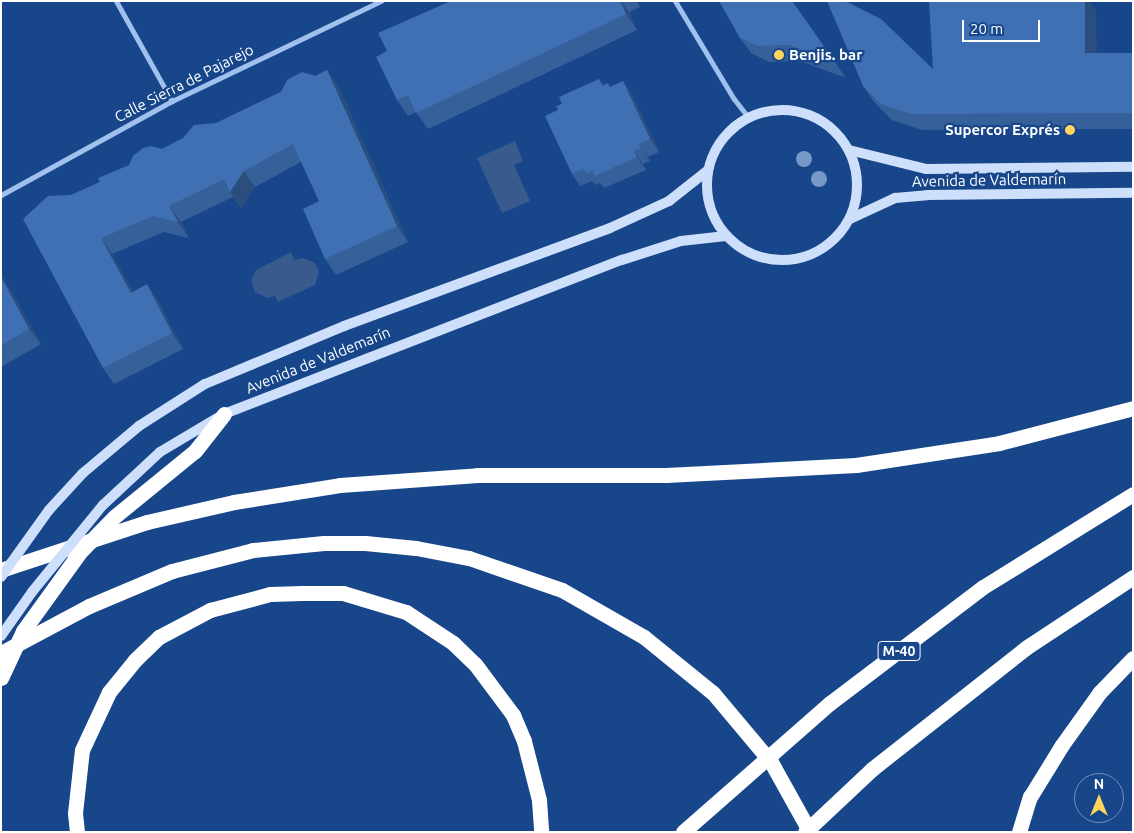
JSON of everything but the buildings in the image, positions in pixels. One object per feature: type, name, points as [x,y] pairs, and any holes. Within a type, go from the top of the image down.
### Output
[{"type":"highway","points":[[1,570],[146,522],[234,502],[331,486],[478,475],[666,475],[856,465],[999,443],[1133,408]]},
{"type":"highway","points":[[1,678],[23,631],[80,552],[114,516],[195,451],[224,414]]},
{"type":"highway","name":"M-40","points":[[683,832],[830,703],[983,587],[1133,494]]},
{"type":"highway","points":[[1,653],[89,606],[172,570],[253,550],[324,543],[365,543],[416,548],[469,558],[562,590],[644,637],[713,693],[771,762],[810,832]]},
{"type":"highway","points":[[805,832],[872,770],[1027,647],[1133,577]]},
{"type":"highway","points":[[77,832],[74,813],[82,750],[109,692],[135,660],[159,637],[210,610],[270,594],[302,593],[343,593],[406,612],[453,643],[475,664],[513,715],[524,741],[540,800],[541,832]]},
{"type":"highway","points":[[1019,832],[1030,797],[1062,745],[1100,692],[1133,658]]},
{"type":"main road","points":[[777,110],[806,113],[835,131],[849,150],[858,184],[850,219],[842,231],[820,250],[792,259],[763,258],[743,249],[726,236],[709,206],[707,172],[717,145],[726,134],[748,117],[777,110]]},
{"type":"main road","name":"Avenida de Valdemarín","points":[[849,150],[926,169],[1133,166]]},
{"type":"main road","name":"Avenida de Valdemarín","points":[[1,577],[49,510],[84,473],[139,426],[205,384],[344,326],[610,228],[669,201],[707,172]]},
{"type":"main road","name":"Avenida de Valdemarín","points":[[850,219],[895,198],[927,195],[1133,193]]},
{"type":"main road","name":"Avenida de Valdemarín","points":[[1,636],[56,558],[103,505],[160,452],[224,414],[622,260],[682,241],[726,236]]},
{"type":"street","points":[[116,1],[172,101]]},
{"type":"street","name":"Calle Sierra de Pajarejo","points":[[1,195],[172,101],[381,1]]},
{"type":"street","points":[[675,1],[734,99],[748,117]]},
{"type":"water","points":[[515,141],[523,161],[514,165],[530,201],[502,213],[477,158]]},
{"type":"water","points":[[291,252],[294,260],[303,258],[315,263],[319,272],[315,285],[278,302],[275,296],[268,298],[255,292],[251,280],[256,270]]},
{"type":"place","name":"Benjis. bar","points":[[779,55]]},
{"type":"place","name":"Supercor Exprés","points":[[1070,130]]}]
